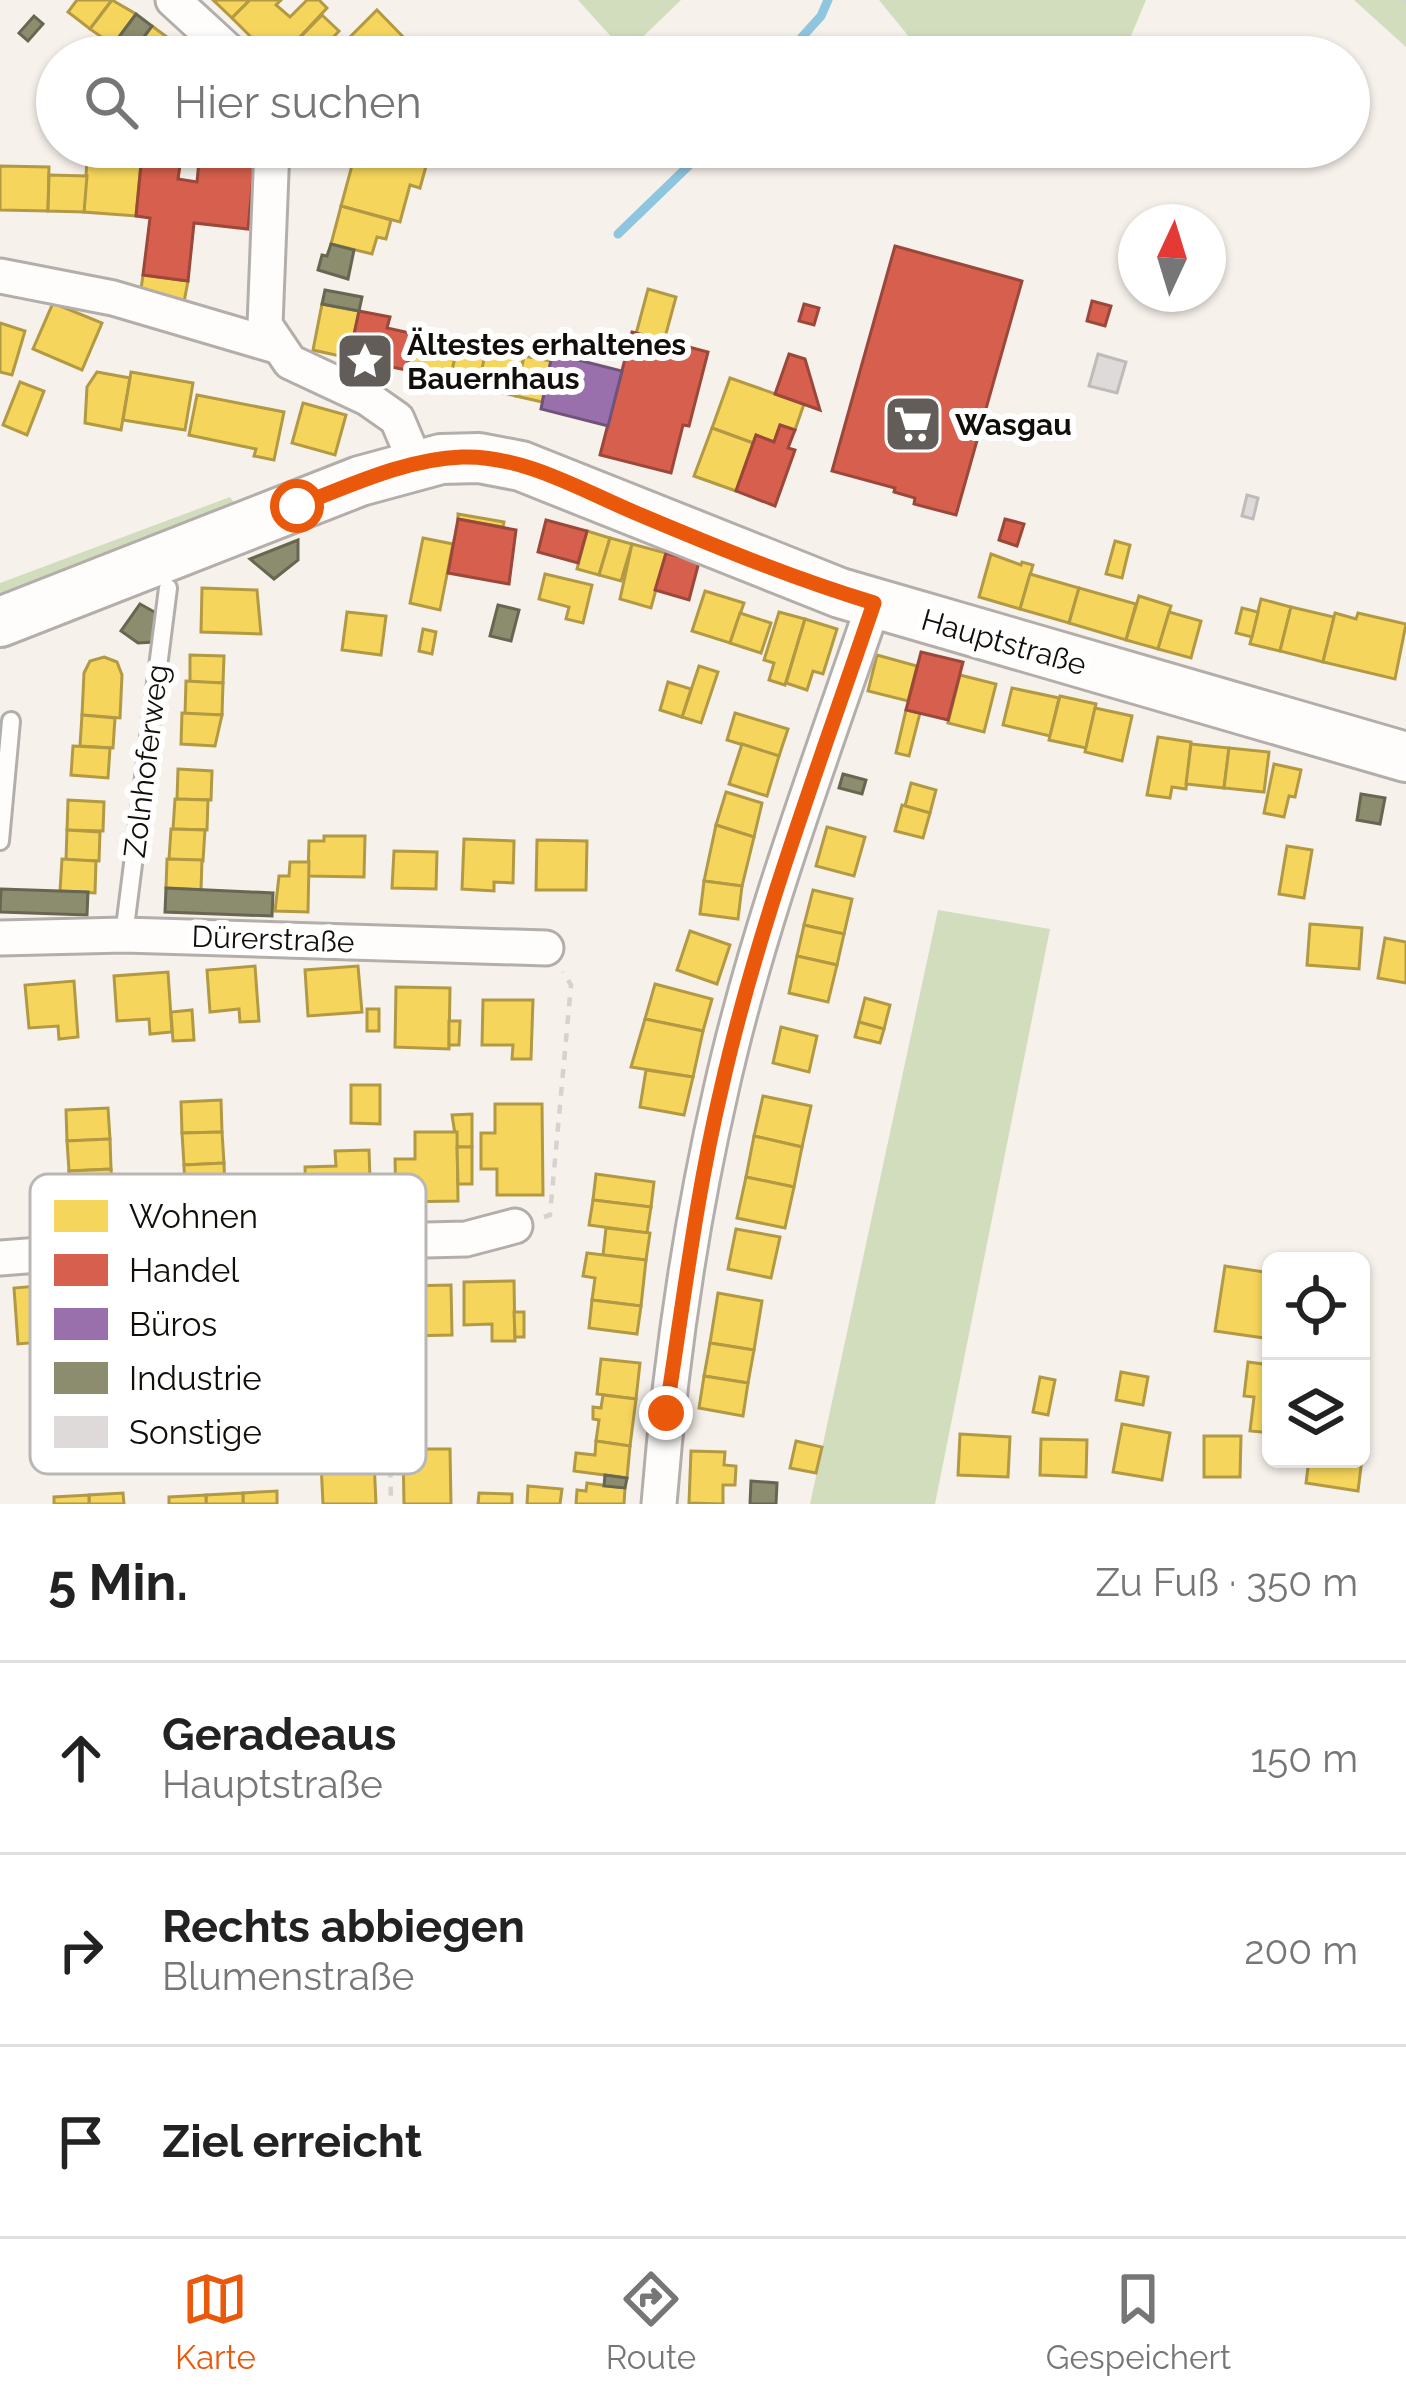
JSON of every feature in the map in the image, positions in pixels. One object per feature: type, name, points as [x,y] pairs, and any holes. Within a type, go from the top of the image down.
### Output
[{"type":"main road","name":"Hauptstraße","points":[[0,622],[360,481],[416,464],[479,458],[521,466],[711,545],[874,603],[1406,757]]},
{"type":"street","points":[[173,0],[213,36]]},
{"type":"street","points":[[273,168],[263,300],[266,325],[276,346]]},
{"type":"street","points":[[0,276],[113,298],[276,346],[304,369],[382,406],[397,419],[416,464]]},
{"type":"street","points":[[658,1504],[666,1413],[702,1180],[722,1085],[761,945],[874,603]]},
{"type":"street","name":"Dürerstraße","points":[[0,938],[124,935],[546,948]]},
{"type":"street","points":[[426,1241],[466,1240],[515,1226]]},
{"type":"street","points":[[0,1258],[30,1255]]},
{"type":"lane","name":"Zolnhoferweg","points":[[124,935],[167,588]]},
{"type":"lane","points":[[0,841],[11,721]]},
{"type":"path","points":[[550,1215],[571,986]]},
{"type":"path","points":[[391,1474],[392,1504]]},
{"type":"green space","points":[[578,0],[681,0],[644,36],[611,36]]},
{"type":"green space","points":[[879,0],[1146,0],[1131,36],[908,36]]},
{"type":"green space","points":[[1354,0],[1406,0],[1406,47]]},
{"type":"green space","points":[[230,497],[237,507],[0,597],[0,583]]},
{"type":"green space","points":[[938,910],[1050,929],[935,1504],[810,1504]]},
{"type":"building: Wohnen","points":[[77,0],[112,0],[90,29],[68,12]]},
{"type":"building: Wohnen","points":[[112,0],[136,14],[120,36],[100,36],[90,29]]},
{"type":"building: Wohnen","points":[[213,0],[250,0],[232,18]]},
{"type":"building: Wohnen","points":[[250,0],[281,0],[276,5],[290,17],[307,0],[319,0],[327,8],[301,36],[250,36],[232,18]]},
{"type":"building: Wohnen","points":[[377,10],[402,36],[351,36]]},
{"type":"building: Wohnen","points":[[322,15],[339,31],[334,36],[302,36]]},
{"type":"building: Wohnen","points":[[152,26],[165,36],[145,36]]},
{"type":"building: Wohnen","points":[[0,166],[49,168],[48,211],[0,210]]},
{"type":"building: Wohnen","points":[[86,168],[140,168],[136,216],[84,212]]},
{"type":"building: Wohnen","points":[[351,168],[426,168],[420,188],[410,185],[400,222],[341,206]]},
{"type":"building: Wohnen","points":[[49,175],[87,176],[84,212],[48,211]]},
{"type":"building: Wohnen","points":[[341,206],[391,220],[386,239],[377,237],[372,254],[331,244]]},
{"type":"building: Wohnen","points":[[143,275],[188,281],[184,302],[141,289]]},
{"type":"building: Wohnen","points":[[648,289],[676,297],[664,341],[636,334]]},
{"type":"building: Wohnen","points":[[53,303],[102,323],[82,370],[33,349]]},
{"type":"building: Wohnen","points":[[322,304],[359,311],[349,358],[313,350]]},
{"type":"building: Wohnen","points":[[0,323],[25,331],[12,375],[0,372]]},
{"type":"building: Wohnen","points":[[414,334],[458,344],[450,380],[406,370]]},
{"type":"building: Wohnen","points":[[488,336],[531,345],[524,356],[516,396],[478,387]]},
{"type":"building: Wohnen","points":[[458,344],[486,350],[478,387],[450,380]]},
{"type":"building: Wohnen","points":[[524,356],[551,361],[542,402],[516,396]]},
{"type":"building: Wohnen","points":[[97,372],[130,378],[121,430],[85,423],[87,387]]},
{"type":"building: Wohnen","points":[[131,372],[193,383],[185,430],[123,420]]},
{"type":"building: Wohnen","points":[[730,378],[804,404],[795,430],[780,425],[774,442],[756,435],[753,443],[712,428]]},
{"type":"building: Wohnen","points":[[20,382],[44,391],[27,435],[3,425]]},
{"type":"building: Wohnen","points":[[197,395],[284,412],[274,460],[254,456],[256,449],[189,435]]},
{"type":"building: Wohnen","points":[[303,403],[346,415],[335,455],[292,443]]},
{"type":"building: Wohnen","points":[[712,428],[753,443],[736,491],[694,476]]},
{"type":"building: Wohnen","points":[[458,514],[504,522],[503,527],[458,519]]},
{"type":"building: Wohnen","points":[[587,531],[610,538],[599,575],[577,569]]},
{"type":"building: Wohnen","points":[[423,538],[453,544],[440,610],[410,603]]},
{"type":"building: Wohnen","points":[[610,538],[632,544],[621,581],[599,575]]},
{"type":"building: Wohnen","points":[[1115,541],[1130,545],[1122,578],[1106,574]]},
{"type":"building: Wohnen","points":[[632,544],[666,553],[651,608],[620,599]]},
{"type":"building: Wohnen","points":[[991,554],[1033,565],[1020,609],[979,597]]},
{"type":"building: Wohnen","points":[[545,574],[592,585],[583,623],[566,619],[569,607],[539,599]]},
{"type":"building: Wohnen","points":[[1030,574],[1079,588],[1069,623],[1020,609]]},
{"type":"building: Wohnen","points":[[202,588],[257,590],[261,634],[201,632]]},
{"type":"building: Wohnen","points":[[1079,588],[1136,604],[1126,640],[1069,623]]},
{"type":"building: Wohnen","points":[[705,591],[744,603],[730,643],[692,631]]},
{"type":"building: Wohnen","points":[[1139,596],[1171,606],[1158,649],[1126,640]]},
{"type":"building: Wohnen","points":[[1261,599],[1291,607],[1280,651],[1250,644]]},
{"type":"building: Wohnen","points":[[1291,607],[1334,617],[1323,662],[1280,651]]},
{"type":"building: Wohnen","points":[[1242,608],[1258,612],[1252,637],[1236,633]]},
{"type":"building: Wohnen","points":[[347,612],[386,616],[381,655],[342,650]]},
{"type":"building: Wohnen","points":[[779,612],[805,619],[785,685],[769,680],[774,663],[764,660]]},
{"type":"building: Wohnen","points":[[1169,612],[1201,621],[1191,658],[1158,649]]},
{"type":"building: Wohnen","points":[[740,613],[771,623],[761,653],[730,643]]},
{"type":"building: Wohnen","points":[[1335,613],[1406,624],[1395,679],[1323,662]]},
{"type":"building: Wohnen","points":[[805,619],[837,629],[823,674],[813,671],[807,690],[786,683]]},
{"type":"building: Wohnen","points":[[423,629],[436,632],[432,654],[419,651]]},
{"type":"building: Wohnen","points":[[190,655],[224,656],[223,683],[190,682]]},
{"type":"building: Wohnen","points":[[877,655],[917,666],[908,701],[868,691]]},
{"type":"building: Wohnen","points":[[104,657],[117,662],[122,675],[120,718],[82,715],[84,673],[90,661]]},
{"type":"building: Wohnen","points":[[699,666],[718,672],[701,723],[682,717]]},
{"type":"building: Wohnen","points":[[960,675],[996,684],[984,732],[948,723]]},
{"type":"building: Wohnen","points":[[186,681],[223,683],[222,715],[185,714]]},
{"type":"building: Wohnen","points":[[668,682],[691,689],[682,717],[660,710]]},
{"type":"building: Wohnen","points":[[1012,688],[1059,698],[1050,736],[1003,725]]},
{"type":"building: Wohnen","points":[[1060,696],[1096,704],[1086,748],[1049,740]]},
{"type":"building: Wohnen","points":[[1095,708],[1132,716],[1122,761],[1085,752]]},
{"type":"building: Wohnen","points":[[906,710],[920,713],[909,756],[896,753]]},
{"type":"building: Wohnen","points":[[182,713],[222,715],[215,746],[181,744]]},
{"type":"building: Wohnen","points":[[735,713],[788,729],[779,756],[727,740]]},
{"type":"building: Wohnen","points":[[82,715],[115,718],[113,748],[80,746]]},
{"type":"building: Wohnen","points":[[1158,737],[1191,742],[1186,789],[1172,787],[1170,798],[1147,795]]},
{"type":"building: Wohnen","points":[[742,744],[779,756],[767,796],[729,784]]},
{"type":"building: Wohnen","points":[[1191,744],[1229,748],[1224,788],[1186,784]]},
{"type":"building: Wohnen","points":[[73,746],[110,748],[108,778],[71,775]]},
{"type":"building: Wohnen","points":[[1229,748],[1269,752],[1264,792],[1224,788]]},
{"type":"building: Wohnen","points":[[1274,764],[1301,770],[1284,817],[1264,813]]},
{"type":"building: Wohnen","points":[[178,769],[212,771],[211,800],[177,799]]},
{"type":"building: Wohnen","points":[[911,783],[936,790],[930,813],[905,806]]},
{"type":"building: Wohnen","points":[[726,792],[762,803],[754,837],[716,825]]},
{"type":"building: Wohnen","points":[[175,799],[208,800],[207,830],[173,829]]},
{"type":"building: Wohnen","points":[[68,800],[104,802],[103,831],[67,830]]},
{"type":"building: Wohnen","points":[[902,805],[930,813],[923,838],[895,831]]},
{"type":"building: Wohnen","points":[[716,825],[754,837],[742,886],[704,881]]},
{"type":"building: Wohnen","points":[[827,827],[865,837],[854,876],[816,866]]},
{"type":"building: Wohnen","points":[[171,829],[205,830],[203,861],[169,859]]},
{"type":"building: Wohnen","points":[[67,830],[100,832],[99,861],[66,860]]},
{"type":"building: Wohnen","points":[[324,836],[365,836],[364,877],[308,876],[309,841],[324,841]]},
{"type":"building: Wohnen","points":[[464,839],[514,841],[513,883],[494,882],[494,891],[462,889]]},
{"type":"building: Wohnen","points":[[537,840],[587,841],[586,890],[536,890]]},
{"type":"building: Wohnen","points":[[1287,846],[1312,850],[1304,898],[1279,894]]},
{"type":"building: Wohnen","points":[[394,851],[437,852],[436,889],[392,888]]},
{"type":"building: Wohnen","points":[[62,859],[96,861],[95,893],[60,891]]},
{"type":"building: Wohnen","points":[[167,859],[202,860],[201,890],[166,888]]},
{"type":"building: Wohnen","points":[[290,862],[309,862],[308,912],[275,911],[279,876],[289,876]]},
{"type":"building: Wohnen","points":[[704,881],[742,886],[738,919],[700,914]]},
{"type":"building: Wohnen","points":[[813,890],[852,899],[844,934],[804,925]]},
{"type":"building: Wohnen","points":[[1310,924],[1362,928],[1359,969],[1307,965]]},
{"type":"building: Wohnen","points":[[804,925],[844,934],[837,965],[797,956]]},
{"type":"building: Wohnen","points":[[690,931],[730,945],[717,984],[677,970]]},
{"type":"building: Wohnen","points":[[1385,938],[1406,942],[1406,983],[1378,978]]},
{"type":"building: Wohnen","points":[[797,956],[837,965],[828,1002],[789,993]]},
{"type":"building: Wohnen","points":[[255,966],[259,1021],[240,1022],[239,1009],[210,1012],[207,970]]},
{"type":"building: Wohnen","points":[[358,966],[362,1012],[308,1016],[305,970]]},
{"type":"building: Wohnen","points":[[168,972],[172,1032],[150,1034],[149,1019],[117,1021],[114,976]]},
{"type":"building: Wohnen","points":[[74,981],[78,1037],[59,1039],[58,1026],[29,1028],[25,985]]},
{"type":"building: Wohnen","points":[[655,984],[712,999],[703,1031],[645,1019]]},
{"type":"building: Wohnen","points":[[396,987],[450,988],[449,1049],[395,1047]]},
{"type":"building: Wohnen","points":[[865,998],[890,1005],[884,1029],[859,1022]]},
{"type":"building: Wohnen","points":[[483,1000],[533,1000],[531,1059],[512,1059],[513,1045],[482,1045]]},
{"type":"building: Wohnen","points":[[367,1009],[379,1009],[379,1031],[367,1031]]},
{"type":"building: Wohnen","points":[[192,1010],[194,1040],[173,1041],[171,1012]]},
{"type":"building: Wohnen","points":[[645,1019],[703,1031],[693,1077],[631,1067]]},
{"type":"building: Wohnen","points":[[449,1021],[460,1021],[459,1045],[449,1045]]},
{"type":"building: Wohnen","points":[[859,1022],[884,1029],[880,1043],[855,1037]]},
{"type":"building: Wohnen","points":[[781,1027],[817,1036],[809,1072],[773,1063]]},
{"type":"building: Wohnen","points":[[646,1070],[693,1077],[684,1115],[640,1107]]},
{"type":"building: Wohnen","points":[[351,1085],[380,1085],[380,1124],[351,1123]]},
{"type":"building: Wohnen","points":[[763,1096],[811,1106],[802,1147],[754,1136]]},
{"type":"building: Wohnen","points":[[221,1100],[222,1132],[182,1133],[181,1102]]},
{"type":"building: Wohnen","points":[[495,1104],[542,1104],[543,1195],[497,1195],[497,1169],[481,1169],[481,1133],[495,1133]]},
{"type":"building: Wohnen","points":[[108,1108],[110,1139],[67,1141],[66,1110]]},
{"type":"building: Wohnen","points":[[472,1114],[472,1147],[457,1147],[452,1115]]},
{"type":"building: Wohnen","points":[[222,1132],[224,1163],[184,1165],[182,1133]]},
{"type":"building: Wohnen","points":[[415,1132],[457,1132],[458,1201],[426,1202],[426,1174],[395,1174],[395,1159],[415,1159]]},
{"type":"building: Wohnen","points":[[754,1136],[802,1147],[794,1187],[746,1177]]},
{"type":"building: Wohnen","points":[[110,1139],[111,1169],[69,1171],[67,1141]]},
{"type":"building: Wohnen","points":[[457,1147],[472,1147],[472,1184],[458,1184]]},
{"type":"building: Wohnen","points":[[369,1150],[370,1174],[305,1174],[305,1167],[336,1166],[335,1151]]},
{"type":"building: Wohnen","points":[[224,1163],[224,1174],[184,1174],[184,1165]]},
{"type":"building: Wohnen","points":[[111,1169],[111,1174],[69,1174]]},
{"type":"building: Wohnen","points":[[596,1174],[654,1182],[651,1207],[593,1200]]},
{"type":"building: Wohnen","points":[[746,1177],[794,1187],[785,1228],[737,1218]]},
{"type":"building: Wohnen","points":[[593,1200],[651,1207],[647,1233],[589,1225]]},
{"type":"building: Wohnen","points":[[606,1228],[650,1233],[646,1260],[603,1255]]},
{"type":"building: Wohnen","points":[[736,1229],[780,1237],[771,1278],[728,1269]]},
{"type":"building: Wohnen","points":[[587,1253],[646,1260],[641,1306],[592,1300],[595,1278],[583,1276]]},
{"type":"building: Wohnen","points":[[1225,1266],[1262,1272],[1262,1338],[1215,1331]]},
{"type":"building: Wohnen","points":[[514,1281],[515,1341],[492,1341],[492,1324],[464,1325],[464,1282]]},
{"type":"building: Wohnen","points":[[451,1285],[452,1335],[426,1336],[426,1286]]},
{"type":"building: Wohnen","points":[[30,1287],[30,1343],[18,1344],[14,1288]]},
{"type":"building: Wohnen","points":[[718,1293],[762,1301],[754,1350],[710,1343]]},
{"type":"building: Wohnen","points":[[592,1300],[641,1306],[637,1334],[589,1328]]},
{"type":"building: Wohnen","points":[[514,1312],[524,1312],[524,1337],[515,1337]]},
{"type":"building: Wohnen","points":[[710,1343],[754,1350],[748,1383],[704,1376]]},
{"type":"building: Wohnen","points":[[601,1359],[640,1363],[636,1399],[597,1394]]},
{"type":"building: Wohnen","points":[[1248,1362],[1262,1364],[1262,1432],[1250,1431],[1254,1397],[1244,1396]]},
{"type":"building: Wohnen","points":[[1121,1372],[1148,1377],[1143,1405],[1116,1400]]},
{"type":"building: Wohnen","points":[[704,1376],[748,1383],[743,1416],[699,1408]]},
{"type":"building: Wohnen","points":[[1040,1377],[1055,1380],[1048,1415],[1033,1412]]},
{"type":"building: Wohnen","points":[[603,1395],[636,1399],[630,1446],[596,1441],[599,1420],[593,1419],[593,1407],[601,1408]]},
{"type":"building: Wohnen","points":[[1122,1424],[1170,1433],[1162,1480],[1113,1472]]},
{"type":"building: Wohnen","points":[[960,1434],[1010,1437],[1008,1477],[958,1475]]},
{"type":"building: Wohnen","points":[[1204,1436],[1241,1436],[1240,1477],[1204,1477]]},
{"type":"building: Wohnen","points":[[1041,1439],[1087,1440],[1086,1477],[1040,1475]]},
{"type":"building: Wohnen","points":[[596,1441],[630,1446],[627,1478],[574,1471],[576,1453],[595,1455]]},
{"type":"building: Wohnen","points":[[796,1441],[822,1447],[816,1473],[790,1468]]},
{"type":"building: Wohnen","points":[[426,1449],[450,1449],[451,1504],[404,1504],[403,1474],[426,1474]]},
{"type":"building: Wohnen","points":[[691,1451],[725,1452],[724,1465],[736,1466],[735,1485],[723,1485],[723,1504],[689,1503]]},
{"type":"building: Wohnen","points":[[1308,1468],[1361,1468],[1358,1491],[1306,1483]]},
{"type":"building: Wohnen","points":[[322,1474],[375,1474],[376,1504],[323,1504]]},
{"type":"building: Wohnen","points":[[587,1483],[625,1488],[624,1504],[576,1504],[577,1490],[586,1491]]},
{"type":"building: Wohnen","points":[[528,1486],[562,1489],[560,1504],[527,1504]]},
{"type":"building: Wohnen","points":[[277,1491],[277,1504],[243,1504],[243,1493]]},
{"type":"building: Wohnen","points":[[123,1493],[124,1504],[89,1504],[89,1495]]},
{"type":"building: Wohnen","points":[[243,1493],[243,1504],[206,1504],[206,1495]]},
{"type":"building: Wohnen","points":[[479,1493],[512,1494],[512,1504],[478,1504]]},
{"type":"building: Wohnen","points":[[89,1495],[89,1504],[54,1504],[54,1497]]},
{"type":"building: Wohnen","points":[[206,1495],[206,1504],[169,1504],[169,1497]]},
{"type":"building: Handel","points":[[141,168],[180,168],[178,179],[197,182],[198,168],[254,168],[248,229],[194,223],[188,281],[143,275],[150,218],[136,216]]},
{"type":"building: Handel","name":"Wasgau","points":[[895,246],[1022,281],[956,515],[914,504],[915,498],[894,492],[895,488],[832,471]]},
{"type":"building: Handel","points":[[1092,301],[1111,306],[1105,326],[1087,321]]},
{"type":"building: Handel","points":[[804,304],[819,308],[814,325],[799,321]]},
{"type":"building: Handel","points":[[359,311],[390,317],[387,328],[414,334],[406,370],[349,358]]},
{"type":"building: Handel","points":[[632,332],[708,352],[671,473],[600,455]]},
{"type":"building: Handel","points":[[789,354],[805,359],[820,410],[775,394]]},
{"type":"building: Handel","points":[[780,425],[795,430],[788,448],[795,450],[775,506],[736,491],[756,435],[774,442]]},
{"type":"building: Handel","points":[[458,519],[516,530],[509,584],[448,573]]},
{"type":"building: Handel","points":[[1005,519],[1024,524],[1017,546],[999,540]]},
{"type":"building: Handel","points":[[546,520],[587,531],[578,563],[538,552]]},
{"type":"building: Handel","points":[[666,553],[699,562],[689,600],[655,590]]},
{"type":"building: Handel","points":[[921,652],[963,662],[948,720],[906,710]]},
{"type":"building: Büros","points":[[554,345],[564,347],[562,356],[622,371],[608,426],[541,409]]},
{"type":"building: Industrie","points":[[136,14],[152,26],[145,36],[120,36]]},
{"type":"building: Industrie","points":[[34,16],[43,24],[28,41],[19,33]]},
{"type":"building: Industrie","points":[[331,244],[354,250],[348,279],[318,270]]},
{"type":"building: Industrie","points":[[325,290],[362,297],[359,311],[322,304]]},
{"type":"building: Industrie","points":[[298,540],[298,560],[274,579],[250,559]]},
{"type":"building: Industrie","points":[[140,604],[158,614],[154,642],[138,643],[121,631]]},
{"type":"building: Industrie","points":[[498,605],[519,610],[511,641],[490,636]]},
{"type":"building: Industrie","points":[[843,774],[866,780],[862,794],[839,788]]},
{"type":"building: Industrie","points":[[1361,794],[1385,798],[1380,824],[1357,820]]},
{"type":"building: Industrie","points":[[166,888],[273,893],[272,916],[165,912]]},
{"type":"building: Industrie","points":[[1,889],[88,892],[87,915],[0,912]]},
{"type":"building: Industrie","points":[[605,1475],[627,1478],[625,1488],[604,1486]]},
{"type":"building: Industrie","points":[[751,1481],[777,1483],[776,1504],[750,1504]]},
{"type":"building: Sonstige","points":[[1098,354],[1126,362],[1117,393],[1089,386]]},
{"type":"building: Sonstige","points":[[1247,495],[1258,498],[1253,519],[1242,516]]},
{"type":"waterway","points":[[803,36],[828,0]]},
{"type":"waterway","points":[[618,234],[686,168]]},
{"type":"place","name":"Ältestes erhaltenes Bauernhaus","points":[[365,361]]},
{"type":"place","name":"Wasgau","points":[[913,424]]},
{"type":"route","points":[[297,506],[416,464],[461,457],[499,461],[539,472],[711,545],[874,603],[761,945],[722,1085],[702,1180],[666,1413]]}]
